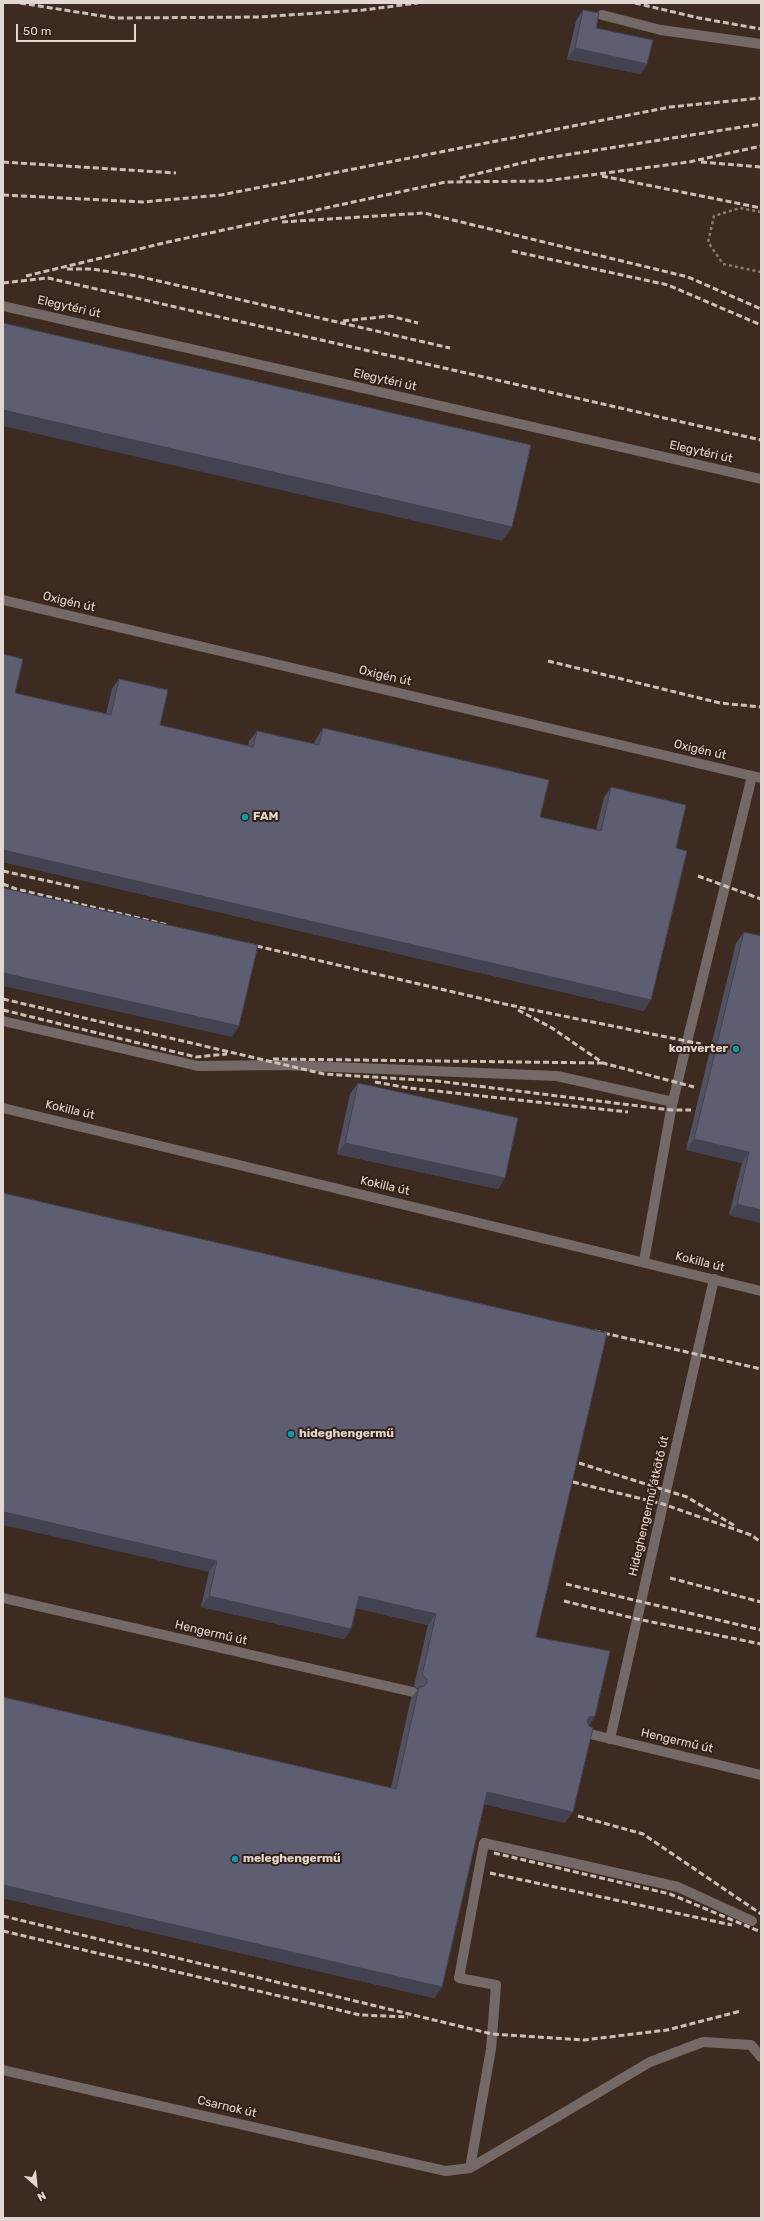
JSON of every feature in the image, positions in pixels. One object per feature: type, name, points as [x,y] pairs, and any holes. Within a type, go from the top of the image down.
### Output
[{"type":"lane","points":[[602,15],[661,30],[761,44]]},
{"type":"lane","name":"Elegytéri út","points":[[3,306],[761,479]]},
{"type":"lane","name":"Oxigén út","points":[[3,600],[757,777]]},
{"type":"lane","points":[[644,1261],[673,1102],[757,777]]},
{"type":"lane","points":[[3,1021],[198,1066],[298,1065],[557,1076],[673,1102]]},
{"type":"lane","name":"Kokilla út","points":[[3,1108],[761,1290]]},
{"type":"lane","name":"Hideghengermű átkötő út","points":[[610,1739],[714,1279]]},
{"type":"lane","name":"Hengermű út","points":[[3,1598],[413,1692]]},
{"type":"lane","name":"Hengermű út","points":[[586,1733],[761,1775]]},
{"type":"lane","points":[[470,2168],[491,2049],[496,1985],[459,1978],[484,1843],[678,1887],[752,1921]]},
{"type":"lane","points":[[470,2168],[650,2062],[696,2044],[703,2042],[751,2046],[761,2057]]},
{"type":"lane","name":"Csarnok út","points":[[3,2070],[446,2170],[470,2168]]},
{"type":"path","points":[[761,212],[740,208],[714,216],[708,242],[724,264],[761,272]]},
{"type":"building","points":[[583,10],[599,13],[596,28],[653,40],[647,64],[575,48]]},
{"type":"building","points":[[3,323],[531,445],[512,527],[3,410]]},
{"type":"building","name":"FAM","points":[[3,654],[23,659],[15,693],[111,715],[119,679],[168,690],[160,725],[253,747],[257,731],[319,745],[323,728],[549,780],[540,817],[601,831],[611,787],[686,805],[676,848],[687,851],[651,1000],[3,850]]},
{"type":"building","points":[[3,888],[258,945],[239,1026],[3,973]]},
{"type":"building","name":"konverter","points":[[744,932],[761,936],[761,1210],[737,1204],[749,1152],[694,1139]]},
{"type":"building","points":[[358,1083],[518,1118],[505,1178],[345,1143]]},
{"type":"building","points":[[3,1193],[607,1333],[536,1637],[610,1651],[595,1716],[589,1717],[587,1721],[589,1726],[593,1728],[573,1812],[487,1792],[442,1987],[3,1885],[3,1697],[396,1789],[419,1687],[423,1687],[427,1683],[427,1679],[422,1675],[436,1614],[359,1596],[351,1629],[209,1596],[217,1561],[4,1512],[3,1515]]},
{"type":"railway","points":[[20,3],[115,18],[259,17],[363,10],[418,3]]},
{"type":"railway","points":[[635,3],[699,18],[761,29]]},
{"type":"railway","points":[[3,195],[143,202],[221,195],[670,107],[761,98]]},
{"type":"railway","points":[[460,178],[534,160],[761,124]]},
{"type":"railway","points":[[26,276],[168,242],[446,182],[545,181],[689,162],[761,146]]},
{"type":"railway","points":[[3,162],[176,173]]},
{"type":"railway","points":[[701,162],[761,167]]},
{"type":"railway","points":[[602,176],[761,208]]},
{"type":"railway","points":[[282,222],[424,213],[688,277],[761,309]]},
{"type":"railway","points":[[512,251],[668,285],[761,325]]},
{"type":"railway","points":[[67,269],[92,269],[137,276],[450,348]]},
{"type":"railway","points":[[3,283],[48,278],[761,440]]},
{"type":"railway","points":[[343,321],[390,316],[418,323]]},
{"type":"railway","points":[[548,661],[720,703],[761,707]]},
{"type":"railway","points":[[3,871],[79,888]]},
{"type":"railway","points":[[698,876],[761,899]]},
{"type":"railway","points":[[3,884],[16,889],[168,925]]},
{"type":"railway","points":[[248,944],[509,1005],[701,1044]]},
{"type":"railway","points":[[3,999],[324,1074],[437,1081],[671,1110],[691,1110]]},
{"type":"railway","points":[[3,1010],[196,1057],[227,1054]]},
{"type":"railway","points":[[518,1010],[552,1028],[603,1063],[694,1087]]},
{"type":"railway","points":[[273,1059],[603,1063]]},
{"type":"railway","points":[[375,1082],[409,1088],[628,1112]]},
{"type":"railway","points":[[595,1331],[761,1369]]},
{"type":"railway","points":[[579,1463],[687,1497],[735,1526]]},
{"type":"railway","points":[[573,1482],[663,1504],[751,1535],[761,1542]]},
{"type":"railway","points":[[670,1578],[761,1602]]},
{"type":"railway","points":[[566,1584],[761,1630]]},
{"type":"railway","points":[[564,1601],[637,1619],[761,1644]]},
{"type":"railway","points":[[578,1816],[643,1834],[761,1914]]},
{"type":"railway","points":[[494,1853],[670,1894],[761,1932]]},
{"type":"railway","points":[[490,1873],[732,1925]]},
{"type":"railway","points":[[3,1916],[492,2034],[584,2040],[667,2030],[741,2011]]},
{"type":"railway","points":[[3,1931],[360,2015],[408,2017]]},
{"type":"place","name":"FAM","points":[[245,817]]},
{"type":"place","name":"konverter","points":[[736,1049]]},
{"type":"place","name":"hideghengermű","points":[[291,1434]]},
{"type":"place","name":"meleghengermű","points":[[235,1859]]}]
